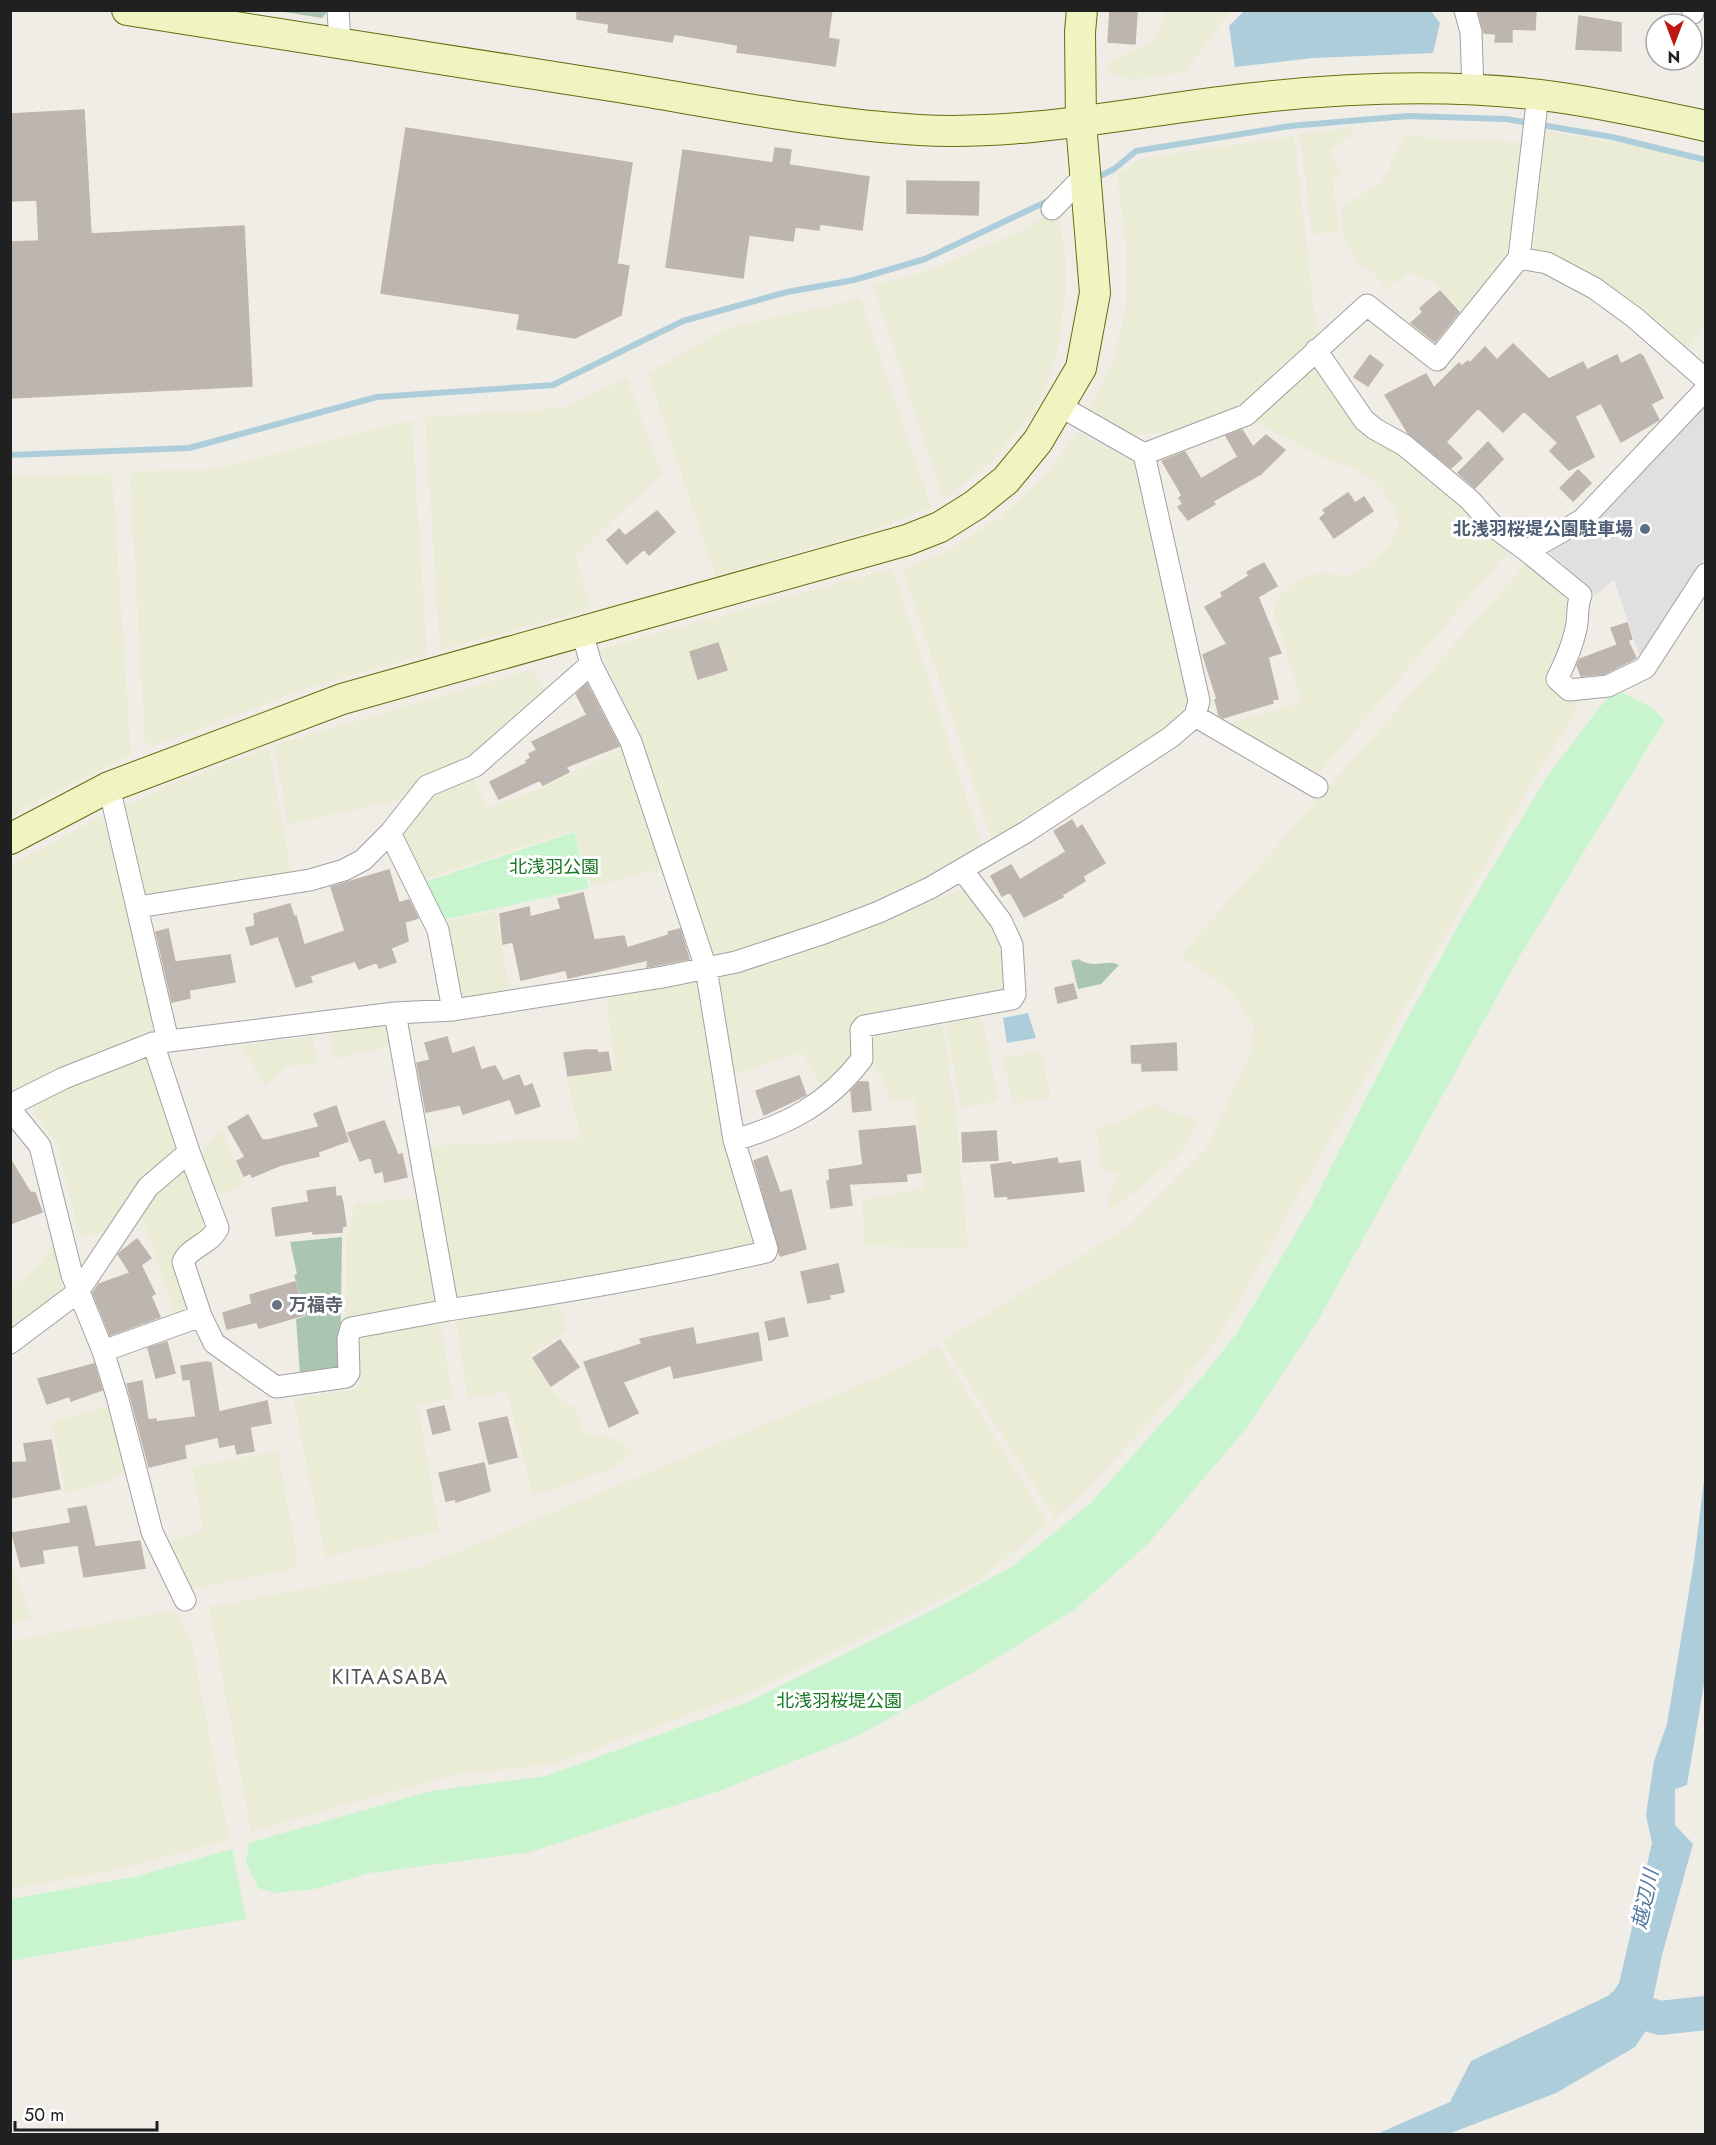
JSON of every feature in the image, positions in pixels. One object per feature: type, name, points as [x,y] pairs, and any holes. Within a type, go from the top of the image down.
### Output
[{"type":"street","points":[[127,10],[856,123],[920,130],[1008,130],[1081,123],[1242,99],[1330,91],[1402,88],[1538,95],[1634,110],[1706,126]]},
{"type":"street","points":[[338,10],[340,43]]},
{"type":"street","points":[[10,839],[109,787],[342,699],[907,540],[940,527],[975,505],[1006,480],[1038,441],[1081,368],[1095,293],[1081,123],[1080,32],[1082,10]]},
{"type":"street","points":[[1465,10],[1471,32],[1473,90]]},
{"type":"street","points":[[1144,454],[1246,415],[1367,304],[1437,360],[1519,258],[1538,95]]},
{"type":"street","points":[[1052,208],[1086,174]]},
{"type":"street","points":[[1519,258],[1547,263],[1594,288],[1634,317],[1706,380]]},
{"type":"street","points":[[1316,350],[1364,420],[1375,429],[1404,445],[1470,500],[1494,527],[1527,550],[1581,595],[1577,605],[1577,626],[1568,658],[1557,679],[1569,690],[1608,686],[1645,668],[1706,574]]},
{"type":"street","points":[[1527,550],[1582,520],[1706,389]]},
{"type":"street","points":[[185,1600],[152,1532],[104,1351],[78,1292],[40,1146],[10,1107],[64,1078],[161,1042],[395,1013],[453,1010],[663,977],[736,962],[879,912],[963,871],[1171,737],[1196,716],[1199,701],[1144,454],[1060,406]]},
{"type":"street","points":[[109,787],[138,907],[161,1042],[189,1152],[218,1228],[214,1237],[185,1257],[183,1262],[201,1316],[214,1343],[276,1388],[346,1377],[349,1372],[348,1339],[351,1328],[576,1290],[766,1252],[734,1140],[706,968],[631,742],[591,664],[582,632]]},
{"type":"street","points":[[138,907],[310,880],[344,870],[363,860],[390,833],[427,786],[475,766],[591,664]]},
{"type":"street","points":[[1196,716],[1317,787]]},
{"type":"street","points":[[390,833],[438,930],[453,1010]]},
{"type":"street","points":[[734,1140],[783,1125],[826,1097],[862,1059],[861,1030],[864,1026],[1012,999],[1015,994],[1012,945],[1001,921],[963,871]]},
{"type":"street","points":[[395,1013],[448,1310]]},
{"type":"street","points":[[10,1343],[78,1292],[148,1187],[189,1152]]},
{"type":"street","points":[[104,1351],[201,1316]]},
{"type":"green space","points":[[329,10],[322,18],[278,11]]},
{"type":"green space","points":[[1166,11],[1230,11],[1185,72],[1133,80],[1107,72],[1107,63],[1154,41]]},
{"type":"green space","points":[[1352,127],[1354,133],[1330,151],[1341,171],[1333,179],[1338,232],[1312,234],[1300,134]]},
{"type":"green space","points":[[1544,131],[1637,146],[1705,164],[1705,323],[1688,349],[1636,302],[1545,252],[1533,250]]},
{"type":"green space","points":[[1294,136],[1317,335],[1246,405],[1172,432],[1134,435],[1089,410],[1115,358],[1126,306],[1126,246],[1117,174],[1140,159]]},
{"type":"green space","points":[[1404,136],[1524,143],[1511,252],[1465,315],[1435,282],[1409,273],[1386,289],[1374,273],[1360,265],[1343,238],[1341,207],[1379,184],[1391,168],[1390,159],[1395,156]]},
{"type":"green space","points":[[1058,207],[1066,264],[1066,294],[1057,351],[1046,386],[1031,416],[991,462],[944,500],[873,285],[940,266],[1023,230]]},
{"type":"green space","points":[[860,299],[931,507],[875,530],[715,576],[648,373],[727,328]]},
{"type":"green space","points":[[1308,366],[1318,367],[1396,449],[1460,503],[1507,553],[1320,772],[1310,775],[1224,725],[1302,702],[1273,609],[1283,592],[1300,579],[1319,573],[1349,576],[1364,568],[1390,545],[1399,527],[1395,507],[1377,484],[1354,468],[1321,457],[1254,421]]},
{"type":"green space","points":[[627,378],[661,474],[576,556],[591,609],[440,650],[425,417],[563,408]]},
{"type":"green space","points":[[412,420],[427,654],[304,689],[152,747],[145,742],[130,477],[134,471],[211,470]]},
{"type":"green space","points":[[1077,431],[1138,465],[1190,700],[1184,715],[992,841],[903,569],[947,551],[1000,517],[1046,475]]},
{"type":"green space","points":[[112,473],[131,755],[11,815],[11,476]]},
{"type":"green space","points":[[1528,561],[1566,596],[1565,636],[1557,664],[1582,697],[1573,717],[1534,778],[1219,1336],[1165,1405],[1080,1496],[1055,1518],[942,1342],[1126,1228],[1207,1148],[1252,1050],[1254,1026],[1238,1001],[1222,984],[1184,959],[1184,951]]},
{"type":"green space","points":[[892,568],[983,848],[889,900],[795,935],[717,957],[711,953],[640,735],[599,650]]},
{"type":"green space","points":[[534,669],[547,699],[494,745],[409,798],[288,824],[274,745]]},
{"type":"green space","name":"北浅羽桜堤公園","points":[[1623,693],[1651,707],[1665,720],[1518,959],[1321,1315],[1249,1425],[1148,1544],[1074,1610],[979,1669],[857,1736],[719,1791],[530,1852],[370,1873],[315,1889],[275,1893],[258,1888],[246,1863],[249,1843],[431,1791],[546,1776],[746,1703],[937,1608],[1013,1566],[1091,1503],[1203,1376],[1237,1333],[1307,1214],[1391,1049],[1463,917],[1548,775],[1607,698]]},
{"type":"green space","points":[[627,746],[666,867],[591,887],[574,830],[422,880],[399,839],[432,788],[471,773],[488,808],[539,789]]},
{"type":"green space","points":[[269,748],[291,872],[150,897],[140,893],[124,807],[172,784]]},
{"type":"green space","points":[[108,813],[155,1030],[150,1038],[50,1071],[11,1094],[11,865]]},
{"type":"green space","name":"北浅羽公園","points":[[574,832],[589,888],[443,920],[425,882]]},
{"type":"green space","points":[[968,887],[1001,933],[1009,987],[1003,993],[854,1024],[857,1053],[823,1089],[801,1052],[734,1075],[715,983],[722,975],[847,934]]},
{"type":"green space","points":[[496,911],[509,987],[507,991],[462,997],[457,994],[442,922]]},
{"type":"green space","points":[[1078,959],[1091,964],[1115,963],[1119,965],[1101,984],[1078,989],[1071,961]]},
{"type":"green space","points":[[695,980],[702,986],[757,1246],[458,1299],[430,1146],[581,1138],[566,1078],[615,1070],[606,994]]},
{"type":"green space","points":[[979,1017],[983,1020],[998,1098],[992,1102],[961,1108],[946,1022]]},
{"type":"green space","points":[[942,1025],[956,1114],[968,1249],[864,1246],[862,1200],[924,1188],[915,1100],[890,1102],[883,1077],[876,1067],[872,1044],[875,1037]]},
{"type":"green space","points":[[386,1026],[390,1030],[393,1046],[333,1059],[331,1037],[335,1031]]},
{"type":"green space","points":[[313,1036],[317,1063],[286,1067],[264,1086],[241,1045]]},
{"type":"green space","points":[[1041,1051],[1051,1098],[1013,1104],[1003,1058]]},
{"type":"green space","points":[[145,1058],[152,1063],[178,1149],[144,1178],[105,1231],[80,1237],[56,1142],[37,1117],[31,1102],[74,1082]]},
{"type":"green space","points":[[1153,1103],[1175,1114],[1198,1119],[1180,1154],[1113,1209],[1107,1204],[1117,1174],[1099,1168],[1100,1150],[1096,1129],[1117,1123]]},
{"type":"green space","points":[[222,1130],[245,1184],[222,1195],[215,1192],[199,1155]]},
{"type":"green space","points":[[184,1168],[208,1224],[205,1234],[176,1256],[194,1315],[178,1321],[141,1214],[154,1191]]},
{"type":"green space","points":[[423,1197],[438,1300],[345,1318],[346,1241],[355,1204]]},
{"type":"green space","points":[[342,1237],[340,1371],[300,1375],[296,1319],[306,1316],[294,1275],[297,1274],[290,1242]]},
{"type":"green space","points":[[53,1246],[63,1288],[61,1293],[11,1331],[11,1288],[35,1268]]},
{"type":"green space","points":[[544,1305],[560,1306],[567,1331],[530,1356],[554,1393],[575,1409],[582,1430],[594,1438],[609,1436],[634,1451],[613,1468],[533,1496],[507,1391],[468,1400],[457,1324],[459,1318]]},
{"type":"green space","points":[[431,1322],[440,1325],[453,1398],[418,1406],[439,1531],[326,1557],[293,1399],[356,1389],[360,1383],[359,1342],[368,1335]]},
{"type":"green space","points":[[938,1346],[1048,1523],[979,1580],[753,1691],[553,1764],[453,1775],[251,1831],[209,1607],[421,1567],[903,1367]]},
{"type":"green space","points":[[109,1406],[112,1409],[126,1472],[111,1477],[110,1481],[66,1493],[52,1425],[55,1421]]},
{"type":"green space","points":[[278,1451],[297,1559],[294,1569],[186,1590],[168,1542],[203,1530],[192,1467]]},
{"type":"green space","points":[[10,1567],[16,1574],[31,1620],[11,1624]]},
{"type":"green space","points":[[175,1610],[192,1644],[229,1839],[125,1868],[11,1889],[11,1641]]},
{"type":"green space","points":[[232,1849],[246,1919],[11,1961],[11,1899],[134,1877]]},
{"type":"shaded area","name":"北浅羽桜堤公園駐車場","points":[[1705,405],[1705,558],[1641,660],[1614,580],[1596,595],[1550,553],[1553,547],[1667,445]]},
{"type":"water","points":[[1244,11],[1431,11],[1440,23],[1433,53],[1313,58],[1235,67],[1229,26]]},
{"type":"water","points":[[1028,1013],[1036,1038],[1007,1043],[1003,1018]]},
{"type":"water","name":"越辺川","points":[[1705,1473],[1705,1678],[1687,1785],[1675,1789],[1675,1825],[1693,1844],[1662,1955],[1647,2029],[1635,2047],[1556,2093],[1448,2134],[1377,2134],[1450,2102],[1471,2061],[1612,1994],[1619,1983],[1652,1843],[1646,1815],[1654,1761],[1667,1724],[1694,1561]]},
{"type":"building","points":[[577,10],[832,10],[828,38],[839,40],[835,66],[737,52],[738,45],[674,34],[672,42],[608,32],[609,24],[577,19]]},
{"type":"building","points":[[1110,10],[1137,12],[1135,44],[1108,42]]},
{"type":"building","points":[[1478,10],[1536,10],[1535,30],[1512,29],[1512,42],[1495,42],[1496,34],[1484,33]]},
{"type":"building","points":[[1579,16],[1621,23],[1621,51],[1576,49]]},
{"type":"building","points":[[84,110],[91,234],[244,226],[252,386],[10,398],[10,242],[39,241],[37,200],[10,201],[10,114]]},
{"type":"building","points":[[406,128],[632,163],[617,264],[629,266],[621,315],[575,338],[517,329],[520,314],[381,293]]},
{"type":"building","points":[[775,148],[791,150],[789,165],[869,177],[862,230],[820,224],[819,230],[795,227],[793,241],[749,235],[743,278],[666,267],[683,150],[773,163]]},
{"type":"building","points":[[907,181],[979,182],[978,215],[907,213]]},
{"type":"building","points":[[1440,291],[1459,312],[1435,342],[1411,323],[1423,312],[1420,308]]},
{"type":"building","points":[[1513,344],[1549,379],[1583,362],[1587,370],[1617,355],[1621,364],[1640,354],[1663,398],[1651,404],[1659,420],[1621,442],[1601,403],[1575,416],[1594,457],[1569,470],[1550,451],[1558,443],[1524,411],[1503,432],[1478,408],[1446,442],[1462,458],[1451,468],[1408,433],[1385,395],[1426,374],[1434,388],[1459,363],[1462,366],[1468,361],[1470,363],[1485,347],[1497,360]]},
{"type":"building","points":[[1370,355],[1383,365],[1368,386],[1354,377]]},
{"type":"building","points":[[1242,430],[1253,447],[1266,435],[1285,450],[1261,474],[1213,501],[1215,504],[1188,520],[1178,507],[1183,504],[1179,498],[1182,495],[1162,461],[1185,452],[1201,479],[1238,457],[1226,436]]},
{"type":"building","points":[[1488,442],[1503,459],[1475,488],[1458,473]]},
{"type":"building","points":[[1578,470],[1591,483],[1573,501],[1560,488]]},
{"type":"building","points":[[1348,493],[1355,503],[1364,497],[1373,511],[1334,538],[1320,518],[1326,513],[1323,510]]},
{"type":"building","points":[[657,511],[675,532],[649,555],[644,549],[627,564],[607,540],[619,529],[625,536]]},
{"type":"building","points":[[1264,563],[1277,586],[1258,597],[1281,653],[1268,657],[1278,699],[1272,700],[1273,703],[1223,718],[1219,715],[1215,700],[1217,699],[1203,655],[1227,644],[1205,607],[1223,597],[1221,593],[1249,576],[1247,572]]},
{"type":"building","points":[[1627,623],[1632,639],[1617,644],[1611,628]]},
{"type":"building","points":[[1628,641],[1636,658],[1604,674],[1581,676],[1577,665],[1580,659]]},
{"type":"building","points":[[718,643],[727,670],[698,679],[690,652]]},
{"type":"building","points":[[587,684],[619,746],[566,767],[569,772],[543,785],[540,780],[499,799],[490,782],[527,763],[526,761],[531,758],[529,754],[537,750],[532,742],[587,715],[576,694]]},
{"type":"building","points":[[1072,820],[1077,829],[1082,825],[1105,863],[1083,876],[1085,881],[1062,895],[1063,897],[1024,917],[1010,892],[1002,896],[991,876],[1011,865],[1020,880],[1066,852],[1054,831]]},
{"type":"building","points":[[389,870],[399,903],[409,900],[418,918],[405,922],[408,941],[391,948],[396,962],[379,968],[377,962],[359,969],[355,961],[310,976],[312,982],[296,987],[278,936],[251,945],[246,928],[255,926],[254,914],[290,904],[294,917],[296,916],[304,945],[345,931],[331,887]]},
{"type":"building","points":[[583,893],[594,940],[624,936],[627,948],[669,935],[668,932],[680,929],[689,959],[647,967],[648,960],[568,978],[566,970],[521,980],[513,942],[503,944],[500,914],[529,907],[530,917],[561,909],[558,899]]},
{"type":"building","points":[[168,929],[175,962],[230,955],[235,982],[189,990],[190,998],[172,1002],[156,932]]},
{"type":"building","points":[[1073,984],[1077,998],[1058,1003],[1055,988]]},
{"type":"building","points":[[447,1037],[452,1054],[474,1047],[481,1070],[495,1066],[503,1081],[519,1075],[524,1087],[532,1084],[540,1106],[516,1114],[510,1099],[463,1114],[460,1105],[426,1112],[417,1063],[430,1060],[425,1043]]},
{"type":"building","points":[[1176,1043],[1177,1070],[1142,1071],[1142,1063],[1132,1063],[1131,1046]]},
{"type":"building","points":[[597,1050],[598,1053],[608,1052],[611,1070],[568,1076],[564,1053]]},
{"type":"building","points":[[799,1076],[806,1095],[764,1115],[756,1091]]},
{"type":"building","points":[[859,1082],[868,1082],[871,1110],[853,1112],[851,1091]]},
{"type":"building","points":[[336,1106],[348,1141],[318,1152],[319,1156],[281,1165],[252,1177],[251,1173],[244,1176],[237,1161],[245,1157],[228,1127],[248,1115],[262,1140],[268,1140],[319,1127],[314,1114]]},
{"type":"building","points":[[384,1121],[398,1155],[402,1154],[407,1177],[385,1182],[383,1171],[375,1173],[371,1157],[360,1161],[348,1133]]},
{"type":"building","points":[[915,1126],[921,1172],[906,1174],[907,1181],[849,1184],[852,1205],[831,1208],[827,1181],[830,1181],[829,1170],[863,1165],[859,1131]]},
{"type":"building","points":[[996,1131],[998,1160],[963,1162],[962,1133]]},
{"type":"building","points":[[767,1156],[780,1193],[791,1190],[806,1249],[780,1256],[754,1161]]},
{"type":"building","points":[[1057,1158],[1058,1164],[1080,1161],[1084,1191],[1008,1199],[1008,1196],[995,1197],[991,1165],[1011,1162],[1012,1165]]},
{"type":"building","points":[[10,1159],[30,1192],[35,1193],[42,1212],[10,1224]]},
{"type":"building","points":[[335,1187],[336,1197],[341,1196],[343,1204],[346,1226],[342,1227],[342,1232],[313,1234],[313,1231],[276,1236],[272,1208],[309,1202],[307,1191]]},
{"type":"building","points":[[137,1239],[151,1258],[141,1265],[155,1294],[151,1296],[160,1317],[110,1335],[93,1293],[99,1284],[130,1273],[118,1254]]},
{"type":"building","points":[[838,1264],[844,1292],[829,1295],[830,1299],[808,1303],[801,1272]]},
{"type":"building","name":"万福寺","points":[[295,1282],[304,1315],[259,1328],[257,1322],[227,1329],[223,1313],[252,1304],[250,1295]]},
{"type":"building","points":[[784,1318],[788,1336],[769,1340],[765,1322]]},
{"type":"building","points":[[693,1328],[696,1345],[758,1333],[762,1360],[674,1378],[671,1365],[623,1382],[638,1413],[609,1427],[584,1362],[642,1344],[640,1339]]},
{"type":"building","points":[[560,1340],[579,1367],[551,1386],[533,1358]]},
{"type":"building","points":[[167,1342],[175,1373],[156,1378],[148,1348]]},
{"type":"building","points":[[211,1363],[219,1412],[267,1401],[271,1423],[250,1427],[254,1451],[237,1454],[235,1444],[220,1447],[218,1437],[184,1445],[186,1458],[149,1467],[127,1384],[142,1381],[148,1420],[156,1419],[156,1422],[196,1417],[190,1379],[183,1380],[181,1366]]},
{"type":"building","points":[[94,1364],[102,1390],[71,1401],[70,1396],[47,1404],[38,1379]]},
{"type":"building","points":[[444,1406],[450,1430],[433,1434],[427,1410]]},
{"type":"building","points":[[507,1417],[517,1457],[489,1464],[479,1423]]},
{"type":"building","points":[[51,1440],[60,1489],[10,1498],[10,1463],[27,1462],[24,1444]]},
{"type":"building","points":[[484,1463],[490,1491],[456,1502],[456,1499],[446,1501],[439,1473]]},
{"type":"building","points":[[86,1506],[95,1547],[140,1541],[145,1568],[84,1577],[78,1545],[42,1550],[44,1563],[21,1567],[12,1533],[71,1523],[68,1509]]},
{"type":"waterway","points":[[1094,179],[1114,169],[1136,151],[1290,126],[1408,116],[1506,119],[1612,137],[1706,160]]},
{"type":"waterway","points":[[10,455],[189,448],[377,397],[553,385],[683,321],[787,292],[854,280],[925,259],[1050,200]]},
{"type":"waterway","points":[[1622,2006],[1660,2018],[1706,2013]]},
{"type":"place","name":"北浅羽桜堤公園駐車場","points":[[1645,529]]},
{"type":"place","name":"万福寺","points":[[277,1305]]},
{"type":"district","name":"KITAASABA","points":[[390,1677]]}]
